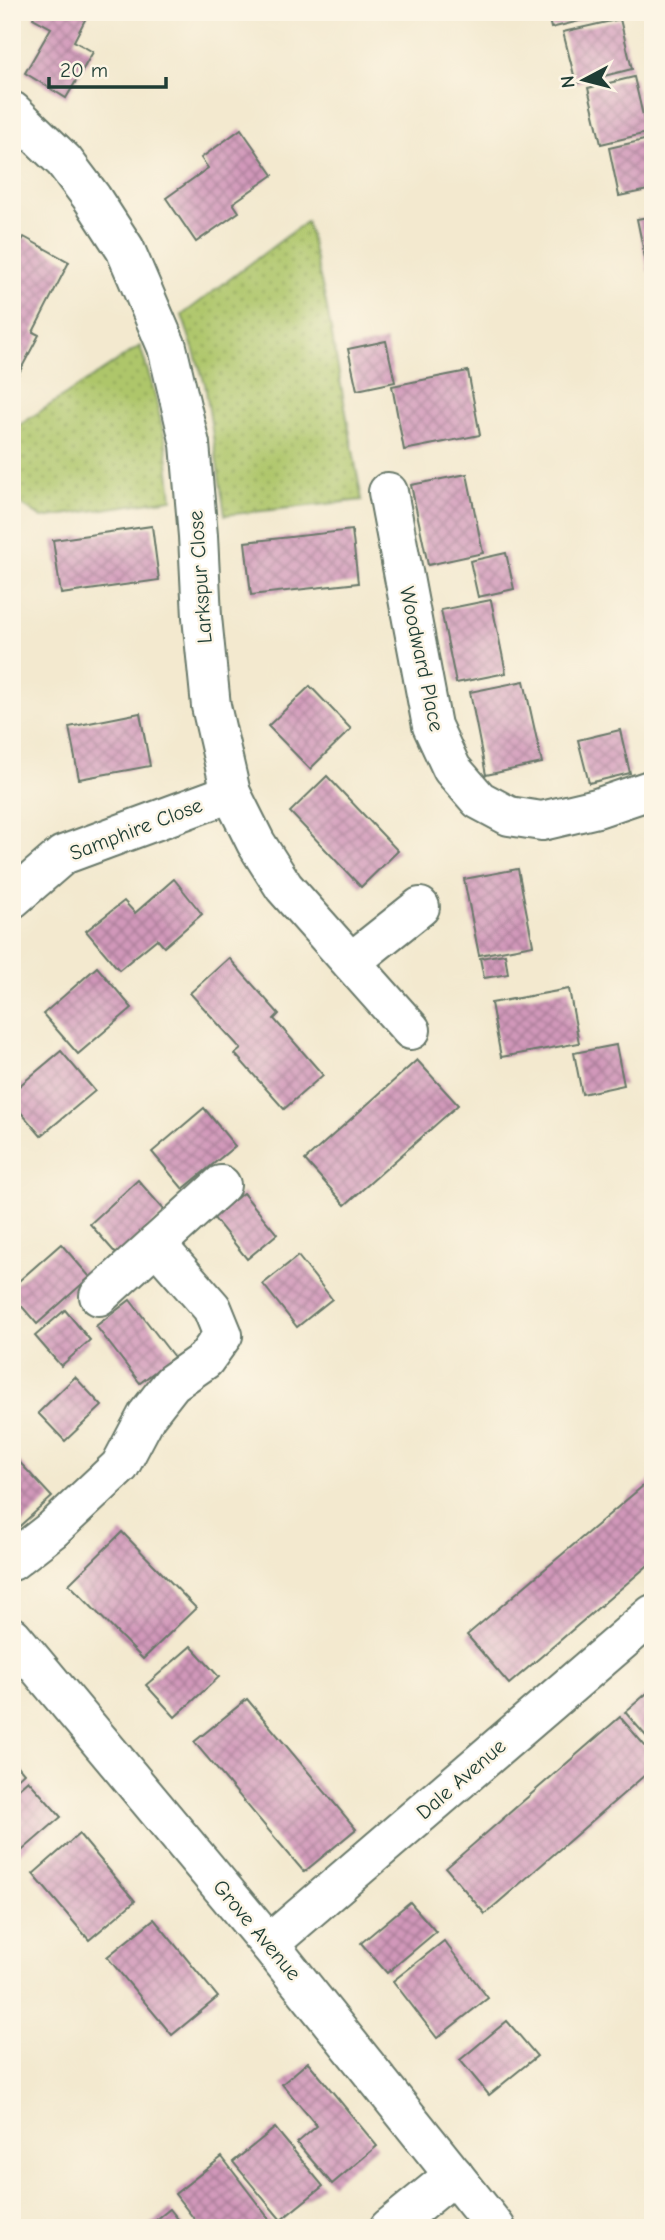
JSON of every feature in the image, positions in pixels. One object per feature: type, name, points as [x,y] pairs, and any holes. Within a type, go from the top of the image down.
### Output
[{"type":"street","name":"Larkspur Close","points":[[14,117],[64,161],[92,198],[125,249],[167,347],[190,444],[211,706],[231,793],[256,843],[284,887],[411,1030]]},
{"type":"street","name":"Woodward Place","points":[[388,492],[432,726],[452,769],[479,800],[509,816],[542,821],[653,789]]},
{"type":"street","name":"Samphire Close","points":[[12,899],[63,855],[231,793]]},
{"type":"street","points":[[351,962],[420,906]]},
{"type":"street","points":[[99,1296],[220,1185]]},
{"type":"street","points":[[12,1561],[53,1529],[120,1466],[147,1415],[172,1383],[205,1360],[223,1335],[212,1308],[156,1244]]},
{"type":"street","name":"Dale Avenue","points":[[269,1944],[653,1614]]},
{"type":"street","name":"Grove Avenue","points":[[12,1636],[269,1944],[496,2228]]},
{"type":"street","points":[[388,2228],[454,2175]]},
{"type":"green space","points":[[307,221],[326,303],[362,500],[225,515],[205,384],[182,315]]},
{"type":"green space","points":[[140,346],[166,444],[172,499],[42,518],[12,498],[12,430]]},
{"type":"building","points":[[36,12],[89,12],[74,41],[93,52],[66,98],[25,73],[51,28],[33,18]]},
{"type":"building","points":[[547,12],[612,12],[612,13],[551,28]]},
{"type":"building","points":[[620,19],[632,69],[576,83],[563,32]]},
{"type":"building","points":[[634,77],[647,133],[601,144],[588,88]]},
{"type":"building","points":[[241,129],[273,175],[233,203],[239,212],[196,242],[166,198],[208,168],[201,158]]},
{"type":"building","points":[[653,138],[653,189],[619,196],[609,148]]},
{"type":"building","points":[[653,216],[653,271],[648,272],[637,219]]},
{"type":"building","points":[[24,237],[69,262],[33,332],[39,335],[12,386],[12,259]]},
{"type":"building","points":[[386,341],[395,382],[357,390],[348,349]]},
{"type":"building","points":[[468,371],[480,435],[404,450],[392,386]]},
{"type":"building","points":[[467,474],[483,553],[428,565],[411,485]]},
{"type":"building","points":[[152,526],[159,580],[61,594],[53,540]]},
{"type":"building","points":[[352,530],[358,583],[251,595],[245,542]]},
{"type":"building","points":[[506,553],[514,589],[478,597],[470,561]]},
{"type":"building","points":[[491,600],[506,673],[456,683],[441,610]]},
{"type":"building","points":[[524,681],[542,763],[486,775],[470,692]]},
{"type":"building","points":[[310,686],[351,729],[310,769],[268,726]]},
{"type":"building","points":[[140,713],[150,766],[79,779],[69,727]]},
{"type":"building","points":[[620,730],[630,773],[589,783],[578,740]]},
{"type":"building","points":[[327,776],[398,851],[361,887],[290,812]]},
{"type":"building","points":[[518,869],[533,945],[479,955],[464,879]]},
{"type":"building","points":[[174,879],[202,914],[164,947],[157,939],[119,970],[86,931],[124,901],[135,913]]},
{"type":"building","points":[[505,954],[508,974],[484,978],[480,958]]},
{"type":"building","points":[[229,958],[279,1014],[274,1019],[323,1075],[284,1109],[235,1054],[241,1049],[190,993]]},
{"type":"building","points":[[97,967],[132,1008],[78,1054],[43,1014]]},
{"type":"building","points":[[569,989],[579,1043],[501,1057],[491,1003]]},
{"type":"building","points":[[616,1045],[624,1085],[582,1094],[574,1053]]},
{"type":"building","points":[[61,1051],[95,1091],[41,1136],[12,1102],[12,1092]]},
{"type":"building","points":[[417,1060],[458,1105],[345,1205],[305,1160]]},
{"type":"building","points":[[204,1108],[235,1146],[183,1189],[152,1152]]},
{"type":"building","points":[[138,1180],[166,1212],[118,1256],[90,1224]]},
{"type":"building","points":[[243,1193],[277,1234],[247,1259],[213,1217]]},
{"type":"building","points":[[61,1244],[90,1277],[37,1324],[12,1295],[12,1287]]},
{"type":"building","points":[[298,1256],[332,1299],[297,1327],[263,1284]]},
{"type":"building","points":[[130,1300],[174,1357],[140,1383],[96,1326]]},
{"type":"building","points":[[65,1310],[90,1340],[61,1366],[35,1336]]},
{"type":"building","points":[[75,1377],[102,1406],[65,1441],[38,1413]]},
{"type":"building","points":[[12,1454],[52,1497],[12,1533]]},
{"type":"building","points":[[650,1480],[653,1484],[653,1561],[509,1684],[467,1635]]},
{"type":"building","points":[[122,1532],[196,1608],[143,1659],[69,1584]]},
{"type":"building","points":[[191,1646],[219,1677],[175,1717],[146,1685]]},
{"type":"building","points":[[653,1688],[653,1744],[625,1712]]},
{"type":"building","points":[[247,1699],[356,1829],[304,1872],[194,1742]]},
{"type":"building","points":[[620,1717],[653,1755],[653,1768],[485,1914],[446,1868]]},
{"type":"building","points":[[12,1759],[24,1773],[12,1784]]},
{"type":"building","points":[[28,1780],[61,1817],[17,1855],[12,1850],[12,1794]]},
{"type":"building","points":[[79,1834],[135,1901],[89,1940],[33,1874]]},
{"type":"building","points":[[410,1902],[436,1932],[387,1973],[361,1943]]},
{"type":"building","points":[[154,1919],[218,1997],[172,2035],[107,1957]]},
{"type":"building","points":[[444,1941],[488,1998],[437,2038],[393,1981]]},
{"type":"building","points":[[507,2021],[537,2056],[489,2095],[460,2060]]},
{"type":"building","points":[[308,2062],[377,2146],[332,2184],[297,2143],[317,2126],[282,2084]]},
{"type":"building","points":[[275,2128],[323,2186],[281,2220],[233,2162]]},
{"type":"building","points":[[222,2157],[276,2228],[201,2228],[175,2194]]},
{"type":"building","points":[[170,2209],[185,2228],[146,2228]]}]
